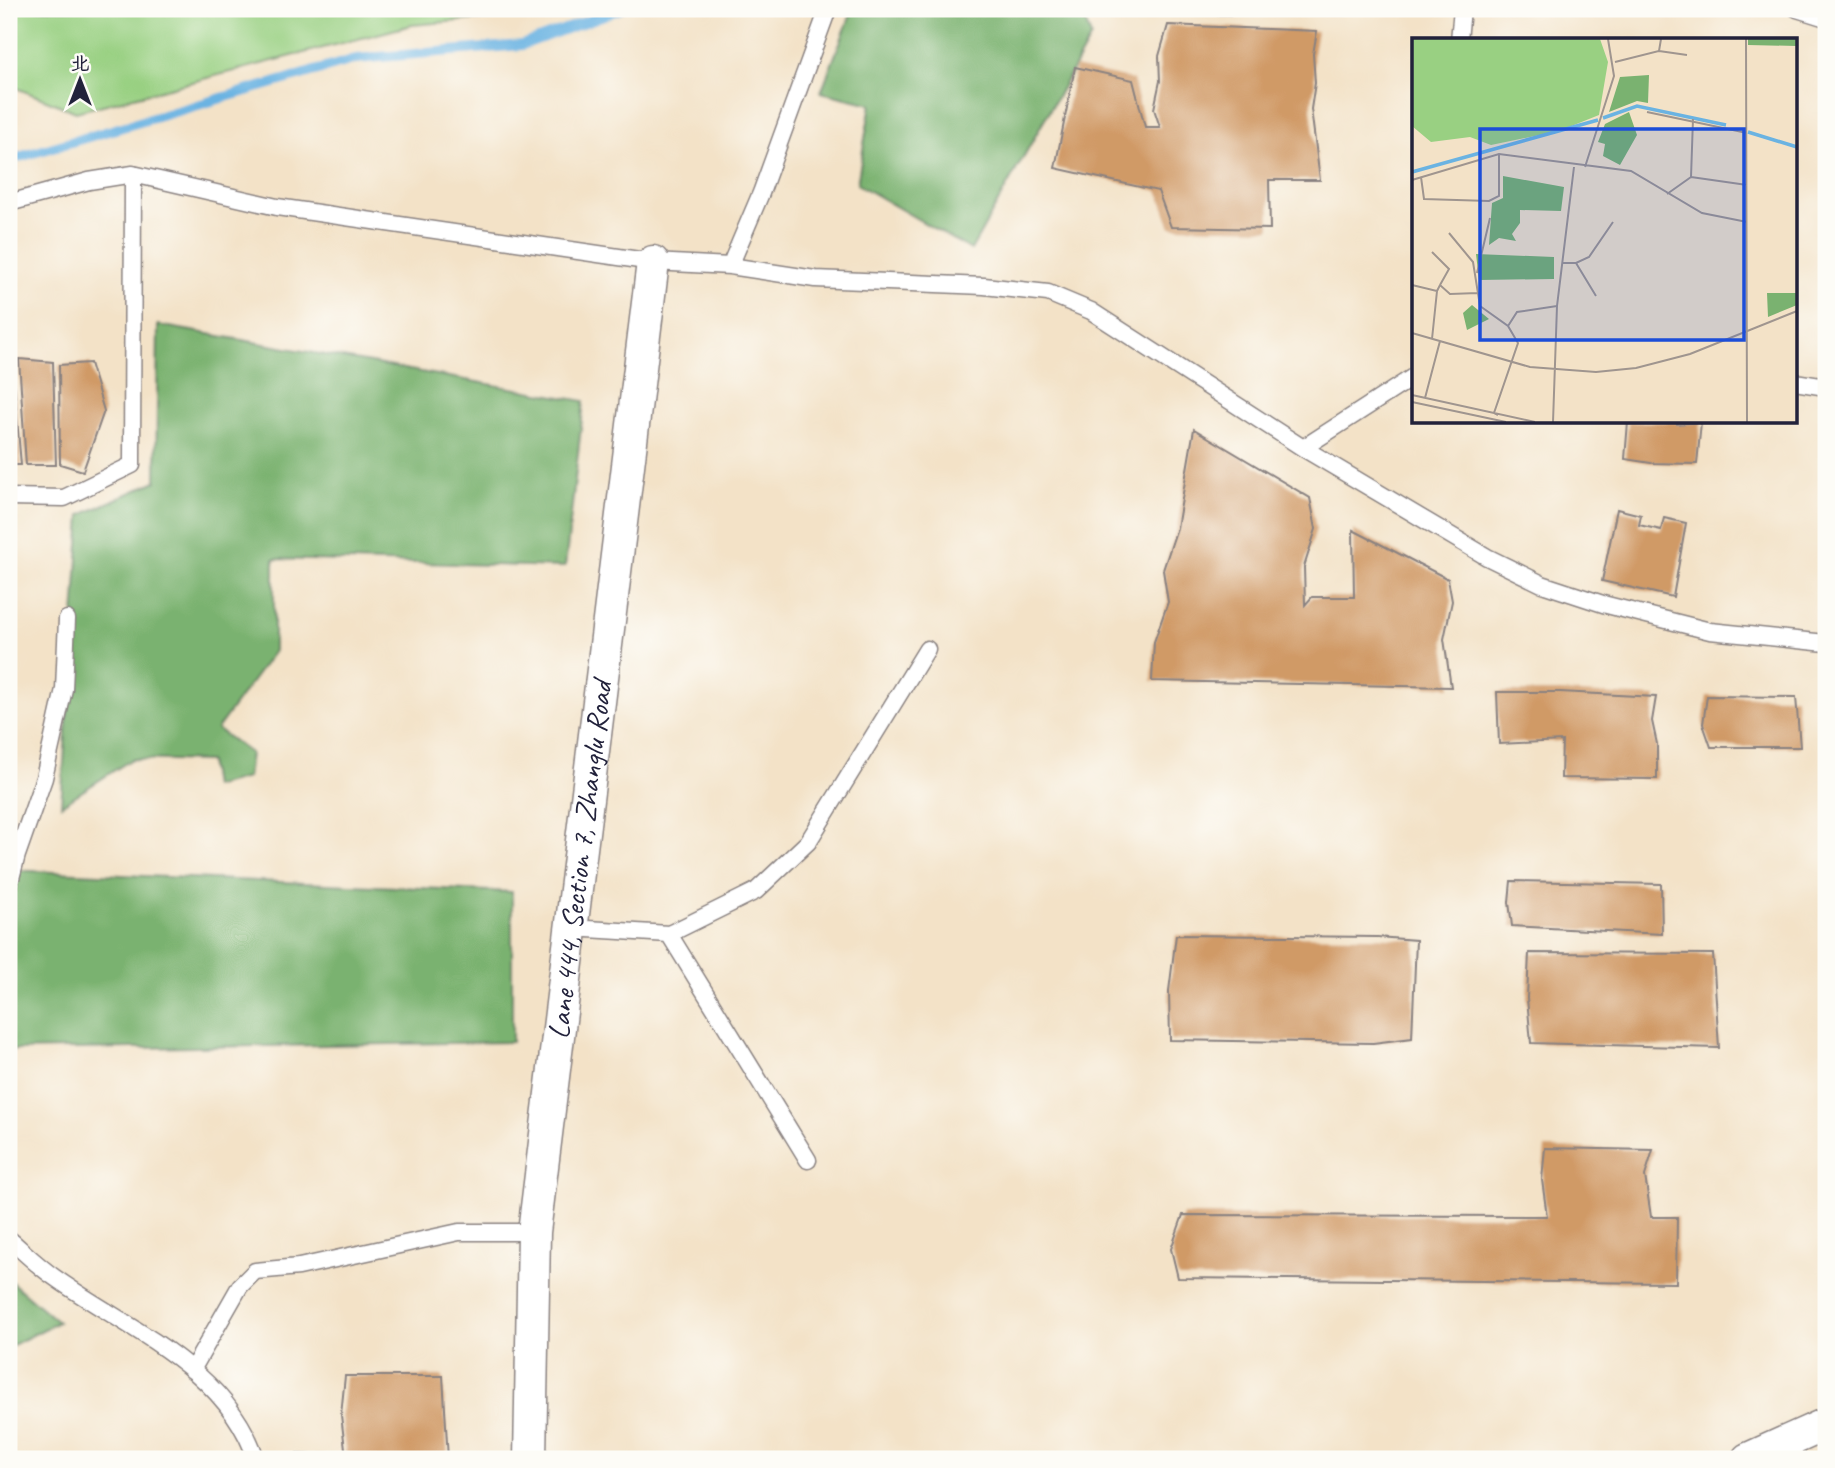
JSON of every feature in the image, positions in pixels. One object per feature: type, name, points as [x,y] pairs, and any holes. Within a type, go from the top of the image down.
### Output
[{"type":"street","name":"Lane 444, Section 7, Zhanglu Road","points":[[530,1459],[534,1231],[653,262]]},
{"type":"street","points":[[1748,1459],[1826,1424]]},
{"type":"lane","points":[[730,266],[761,193],[828,9]]},
{"type":"lane","points":[[1459,38],[1462,9]]},
{"type":"lane","points":[[1797,9],[1826,18]]},
{"type":"lane","points":[[9,497],[64,498],[132,465],[133,174]]},
{"type":"lane","points":[[9,203],[89,181],[133,174],[277,207],[653,262],[730,266],[816,279],[984,286],[1048,293],[1091,311],[1303,448],[1487,558],[1542,584],[1603,604],[1710,631],[1826,643]]},
{"type":"lane","points":[[1303,448],[1412,378]]},
{"type":"lane","points":[[1797,382],[1826,387]]},
{"type":"lane","points":[[9,886],[47,765],[64,689],[67,619]]},
{"type":"lane","points":[[571,928],[669,934],[756,891],[808,842],[927,649]]},
{"type":"lane","points":[[669,934],[808,1160]]},
{"type":"lane","points":[[192,1370],[240,1286],[255,1271],[299,1266],[458,1231],[534,1231]]},
{"type":"lane","points":[[9,1239],[52,1276],[192,1370],[235,1412],[256,1459]]},
{"type":"green space","points":[[9,9],[562,9],[551,13],[412,25],[76,112],[9,85]]},
{"type":"green space","points":[[853,9],[1081,9],[1091,37],[971,250],[857,184],[871,104],[821,92]]},
{"type":"green space","points":[[158,325],[584,401],[565,567],[274,559],[274,651],[217,729],[250,753],[247,778],[213,787],[209,761],[132,759],[61,805],[81,515],[156,481]]},
{"type":"green space","points":[[9,870],[512,892],[512,1042],[9,1050]]},
{"type":"green space","points":[[9,1280],[58,1322],[9,1347]]},
{"type":"building","points":[[1125,9],[1338,9],[1338,15],[1125,14]]},
{"type":"building","points":[[1168,25],[1317,31],[1313,54],[1315,83],[1311,109],[1320,180],[1269,180],[1270,229],[1171,227],[1158,191],[1055,168],[1075,67],[1133,80],[1145,127],[1160,127],[1154,109],[1160,81],[1159,56]]},
{"type":"building","points":[[19,359],[53,362],[56,465],[26,465]]},
{"type":"building","points":[[9,360],[12,360],[21,465],[9,465]]},
{"type":"building","points":[[90,363],[104,411],[83,471],[60,464],[59,365]]},
{"type":"building","points":[[1628,424],[1701,424],[1697,464],[1651,463],[1625,459]]},
{"type":"building","points":[[1194,429],[1310,498],[1316,529],[1304,567],[1305,605],[1312,597],[1354,597],[1353,530],[1448,579],[1452,601],[1444,639],[1451,687],[1152,681],[1154,642],[1168,602],[1163,570],[1177,528]]},
{"type":"building","points":[[1617,509],[1641,515],[1639,525],[1661,530],[1664,518],[1686,523],[1673,597],[1602,581]]},
{"type":"building","points":[[1497,692],[1656,697],[1652,721],[1657,744],[1657,779],[1561,778],[1562,741],[1499,744]]},
{"type":"building","points":[[1707,696],[1796,697],[1800,747],[1711,747],[1703,724]]},
{"type":"building","points":[[1511,881],[1661,884],[1662,934],[1512,926],[1509,902]]},
{"type":"building","points":[[1176,935],[1377,937],[1416,940],[1412,1038],[1373,1043],[1170,1040],[1169,991]]},
{"type":"building","points":[[1529,953],[1713,954],[1719,1048],[1531,1043],[1527,998]]},
{"type":"building","points":[[1545,1148],[1653,1150],[1645,1176],[1651,1217],[1677,1217],[1676,1283],[1178,1278],[1171,1249],[1183,1215],[1547,1216],[1542,1180]]},
{"type":"building","points":[[345,1376],[443,1376],[448,1459],[295,1459],[296,1454],[346,1457],[341,1415]]},
{"type":"waterway","points":[[9,160],[356,59],[522,45],[620,9]]}]
